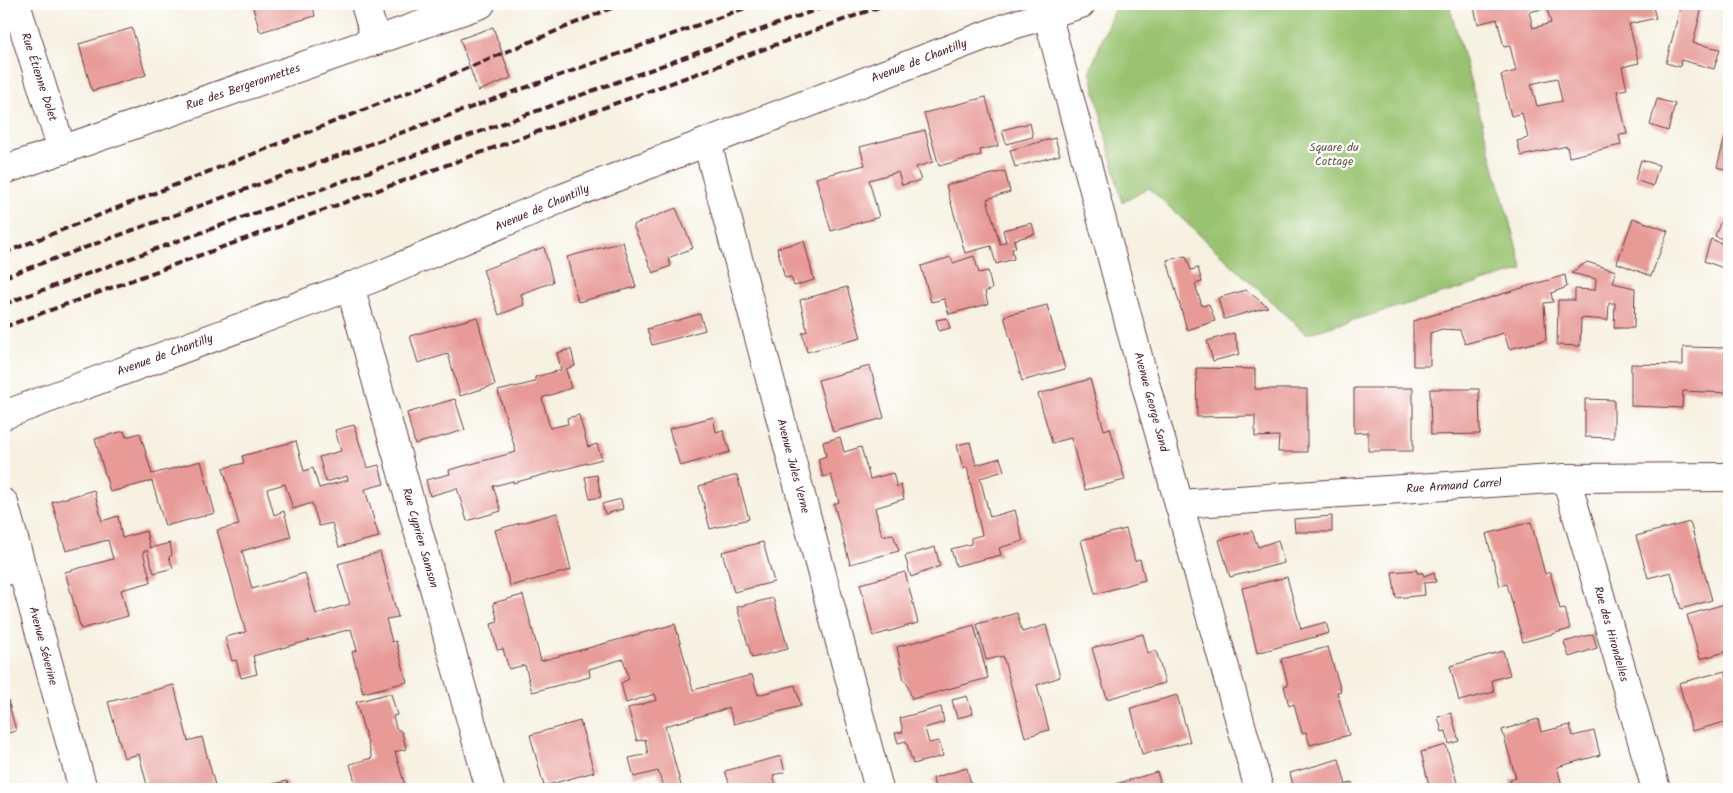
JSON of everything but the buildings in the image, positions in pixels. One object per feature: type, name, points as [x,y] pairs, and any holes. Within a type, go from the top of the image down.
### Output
[{"type":"street","name":"Rue Étienne Dolet","points":[[16,4],[62,150]]},
{"type":"street","points":[[365,4],[376,41]]},
{"type":"street","name":"Rue des Bergeronnettes","points":[[4,170],[481,4]]},
{"type":"street","name":"Avenue de Chantilly","points":[[4,415],[350,286],[560,199],[707,142],[1047,13],[1081,4]]},
{"type":"street","name":"Avenue George Sand","points":[[1047,13],[1179,504],[1259,789]]},
{"type":"street","name":"Avenue Jules Verne","points":[[707,142],[879,789]]},
{"type":"street","name":"Rue Cyprien Samson","points":[[350,286],[490,789]]},
{"type":"street","name":"Rue Armand Carrel","points":[[1179,504],[1566,478],[1729,477]]},
{"type":"street","name":"Rue des Hirondelles","points":[[1566,478],[1656,789]]},
{"type":"street","name":"Avenue Séverine","points":[[4,504],[13,574],[83,789]]},
{"type":"green space","name":"Square du Cottage","points":[[1136,4],[1449,4],[1523,270],[1306,334],[1149,188],[1122,203],[1090,71],[1114,9]]},
{"type":"railway","points":[[4,253],[429,84],[621,4]]},
{"type":"railway","points":[[4,277],[756,4]]},
{"type":"railway","points":[[4,304],[832,4]]},
{"type":"railway","points":[[4,327],[887,4]]}]
